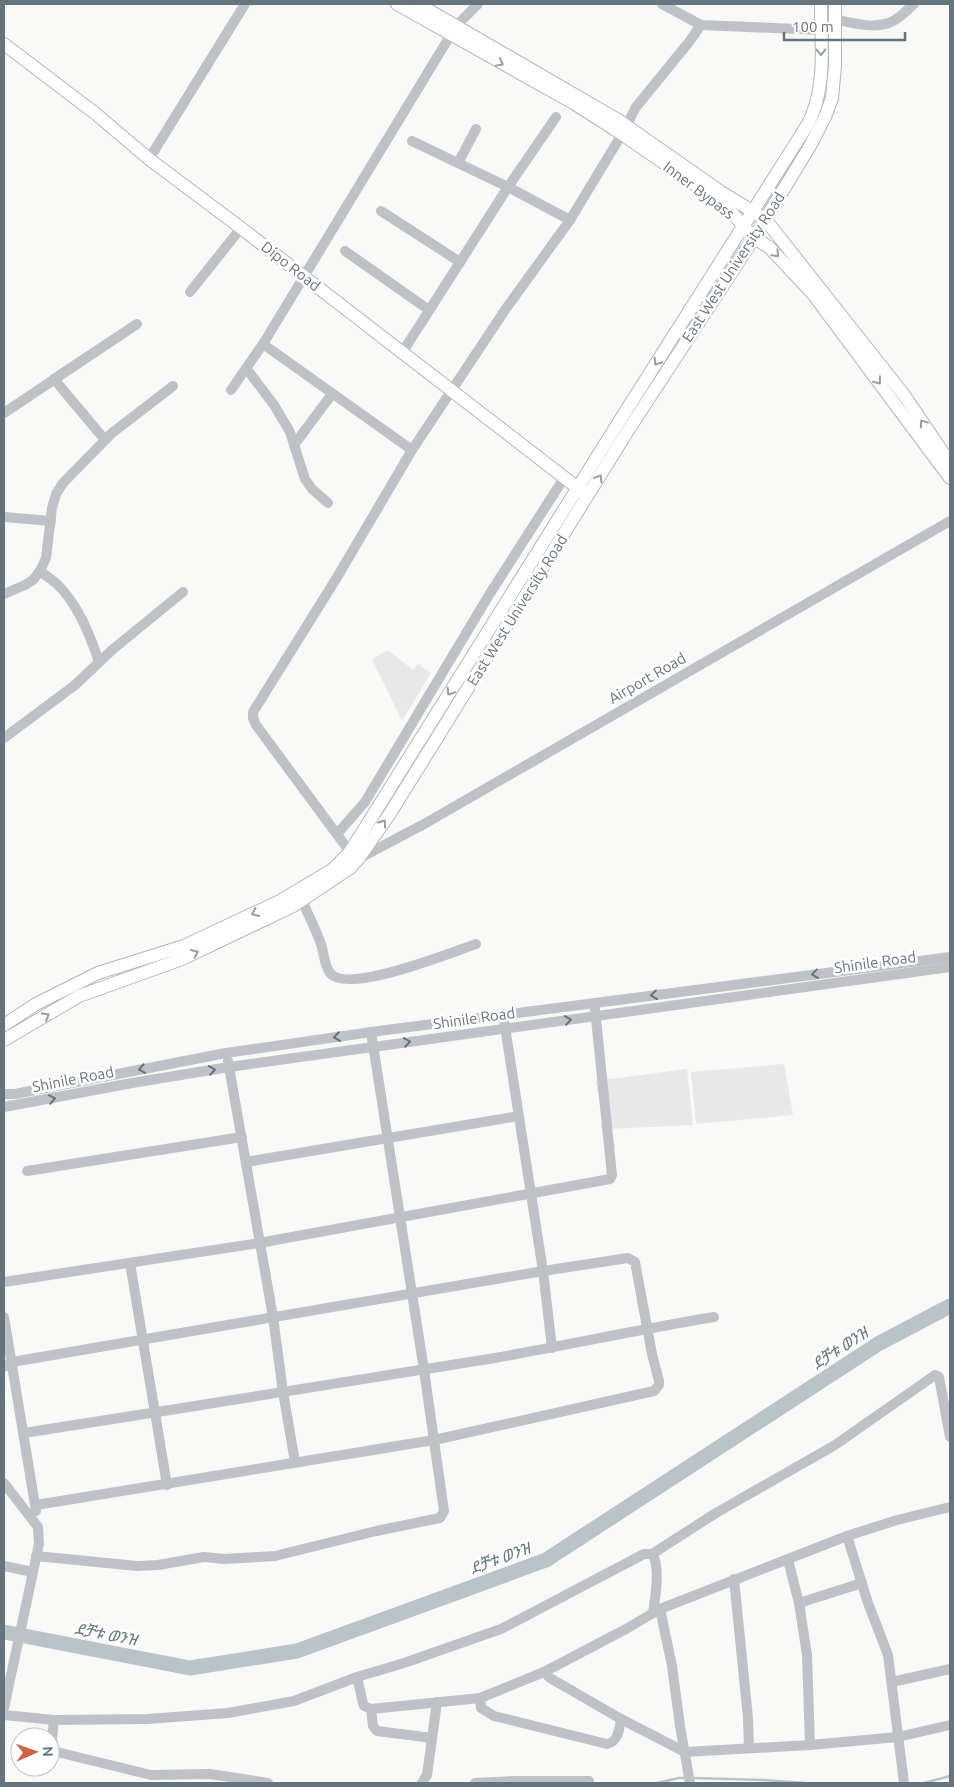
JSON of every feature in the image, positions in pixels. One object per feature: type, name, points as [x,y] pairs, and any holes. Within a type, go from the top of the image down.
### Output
[{"type":"main road","name":"Inner Bypass","points":[[397,4],[454,31]]},
{"type":"main road","name":"Inner Bypass","points":[[418,4],[454,31],[574,104],[624,130],[765,219],[904,395],[950,463]]},
{"type":"main road","name":"East West University Road","points":[[354,855],[389,815],[536,579],[583,492],[743,226],[810,119],[818,99],[821,81],[821,4]]},
{"type":"main road","name":"East West University Road","points":[[4,1040],[79,996],[198,952],[350,868],[354,855],[525,572],[632,424],[754,238],[810,146],[825,117],[832,98],[835,66],[835,4]]},
{"type":"main road","name":"Dipo Road","points":[[4,44],[96,114],[149,159],[304,276],[583,492]]},
{"type":"main road","name":"Inner Bypass","points":[[624,130],[726,206],[754,238],[768,246],[813,294],[950,478]]},
{"type":"main road","points":[[525,572],[536,579]]},
{"type":"main road","name":"East West University Road","points":[[4,1025],[36,1004],[98,973],[184,946],[300,896]]},
{"type":"main road","points":[[60,992],[66,1004]]},
{"type":"street","points":[[149,159],[245,4]]},
{"type":"street","points":[[230,390],[263,344],[454,31],[478,4]]},
{"type":"street","points":[[662,4],[700,25],[821,30]]},
{"type":"street","points":[[835,20],[866,24],[887,24],[901,16],[914,4]]},
{"type":"street","points":[[354,855],[256,725],[253,712],[336,579],[412,450],[453,391],[505,310],[570,220],[636,108],[689,42],[700,25]]},
{"type":"street","points":[[402,353],[508,187],[556,117]]},
{"type":"street","points":[[458,163],[476,129]]},
{"type":"street","points":[[412,141],[508,187],[570,220]]},
{"type":"street","points":[[380,211],[460,262]]},
{"type":"street","points":[[190,292],[241,228]]},
{"type":"street","points":[[345,251],[429,310]]},
{"type":"street","points":[[4,413],[137,324],[54,379]]},
{"type":"street","points":[[263,344],[412,450]]},
{"type":"street","points":[[246,368],[274,405],[290,432],[305,479],[312,489],[328,503]]},
{"type":"street","points":[[54,379],[105,440]]},
{"type":"street","points":[[4,594],[33,580],[40,571],[46,558],[56,494],[63,482],[112,433],[173,386]]},
{"type":"street","points":[[294,445],[332,394]]},
{"type":"street","points":[[337,834],[365,802],[489,595],[564,478]]},
{"type":"street","points":[[4,518],[51,520]]},
{"type":"street","name":"Airport Road","points":[[354,855],[426,824],[950,521]]},
{"type":"street","points":[[40,571],[56,583],[67,597],[88,631],[99,662]]},
{"type":"street","points":[[4,738],[75,685],[99,662],[183,592]]},
{"type":"street","points":[[300,896],[321,943],[327,967],[332,975],[338,978],[367,978],[392,973],[476,944]]},
{"type":"street","name":"Shinile Road","points":[[4,1094],[15,1094],[226,1053],[371,1032],[950,957]]},
{"type":"street","name":"Shinile Road","points":[[4,1107],[229,1067],[950,967]]},
{"type":"street","points":[[4,1282],[259,1243],[530,1193],[606,1181],[612,1177],[594,1003]]},
{"type":"street","points":[[503,1014],[543,1271],[552,1348]]},
{"type":"street","points":[[36,1556],[137,1566],[204,1558],[262,1558],[440,1518],[444,1511],[434,1440],[371,1032]]},
{"type":"street","points":[[226,1053],[242,1137],[295,1462]]},
{"type":"street","points":[[246,1162],[519,1116]]},
{"type":"street","points":[[28,1171],[242,1137]]},
{"type":"street","points":[[8,1365],[272,1316],[628,1258],[634,1262],[659,1381],[659,1385],[654,1390],[434,1440],[36,1505]]},
{"type":"street","points":[[130,1264],[167,1485]]},
{"type":"street","points":[[4,1317],[8,1365],[24,1433],[36,1505],[39,1544],[5,1695],[4,1708]]},
{"type":"street","points":[[24,1433],[424,1370],[552,1348],[647,1328],[714,1318]]},
{"type":"street","points":[[4,1715],[54,1720],[147,1719],[228,1713],[294,1700],[501,1629],[644,1554],[652,1554],[716,1513],[835,1445],[935,1375],[939,1377],[950,1437]]},
{"type":"street","points":[[4,1483],[38,1527]]},
{"type":"street","points":[[17,1500],[26,1497],[33,1490]]},
{"type":"street","points":[[357,1677],[363,1703],[367,1708],[371,1709],[480,1698],[544,1672],[657,1611],[734,1579],[847,1536],[897,1520],[950,1507]]},
{"type":"street","points":[[847,1536],[888,1655],[904,1783]]},
{"type":"street","points":[[652,1554],[655,1558],[657,1569],[657,1611],[672,1666],[690,1783]]},
{"type":"street","points":[[788,1560],[799,1603],[807,1655],[810,1745]]},
{"type":"street","points":[[4,1566],[33,1572]]},
{"type":"street","points":[[734,1579],[748,1718],[749,1748]]},
{"type":"street","points":[[799,1603],[862,1583]]},
{"type":"street","points":[[892,1682],[950,1669]]},
{"type":"street","points":[[544,1672],[550,1678],[621,1719],[685,1752],[810,1745],[898,1736],[950,1725]]},
{"type":"street","points":[[480,1698],[481,1708],[494,1716],[607,1744],[617,1738],[621,1719]]},
{"type":"street","points":[[422,1783],[427,1774],[437,1702]]},
{"type":"street","points":[[371,1709],[373,1726],[377,1731],[432,1738]]},
{"type":"street","points":[[54,1720],[52,1739],[54,1750],[57,1752],[151,1775],[210,1774],[268,1783]]},
{"type":"street","points":[[475,1783],[515,1780],[589,1781]]},
{"type":"shaded area","points":[[825,4],[828,6],[829,65],[822,109],[817,124],[765,209],[762,206],[816,113]]},
{"type":"shaded area","points":[[738,242],[741,242],[741,248],[589,480]]},
{"type":"shaded area","points":[[388,650],[413,670],[418,664],[431,673],[402,721],[372,659]]},
{"type":"shaded area","points":[[784,1064],[793,1115],[696,1124],[691,1072]]},
{"type":"shaded area","points":[[687,1069],[693,1125],[607,1129],[595,1081]]},
{"type":"waterway","name":"ደቻቱ ወንዝ","points":[[4,1632],[190,1668],[297,1651],[546,1560],[878,1344],[950,1306]]},
{"type":"waterway","points":[[924,1783],[950,1776]]},
{"type":"waterway","points":[[657,1783],[687,1778]]},
{"type":"waterway","points":[[693,1778],[806,1783]]}]
